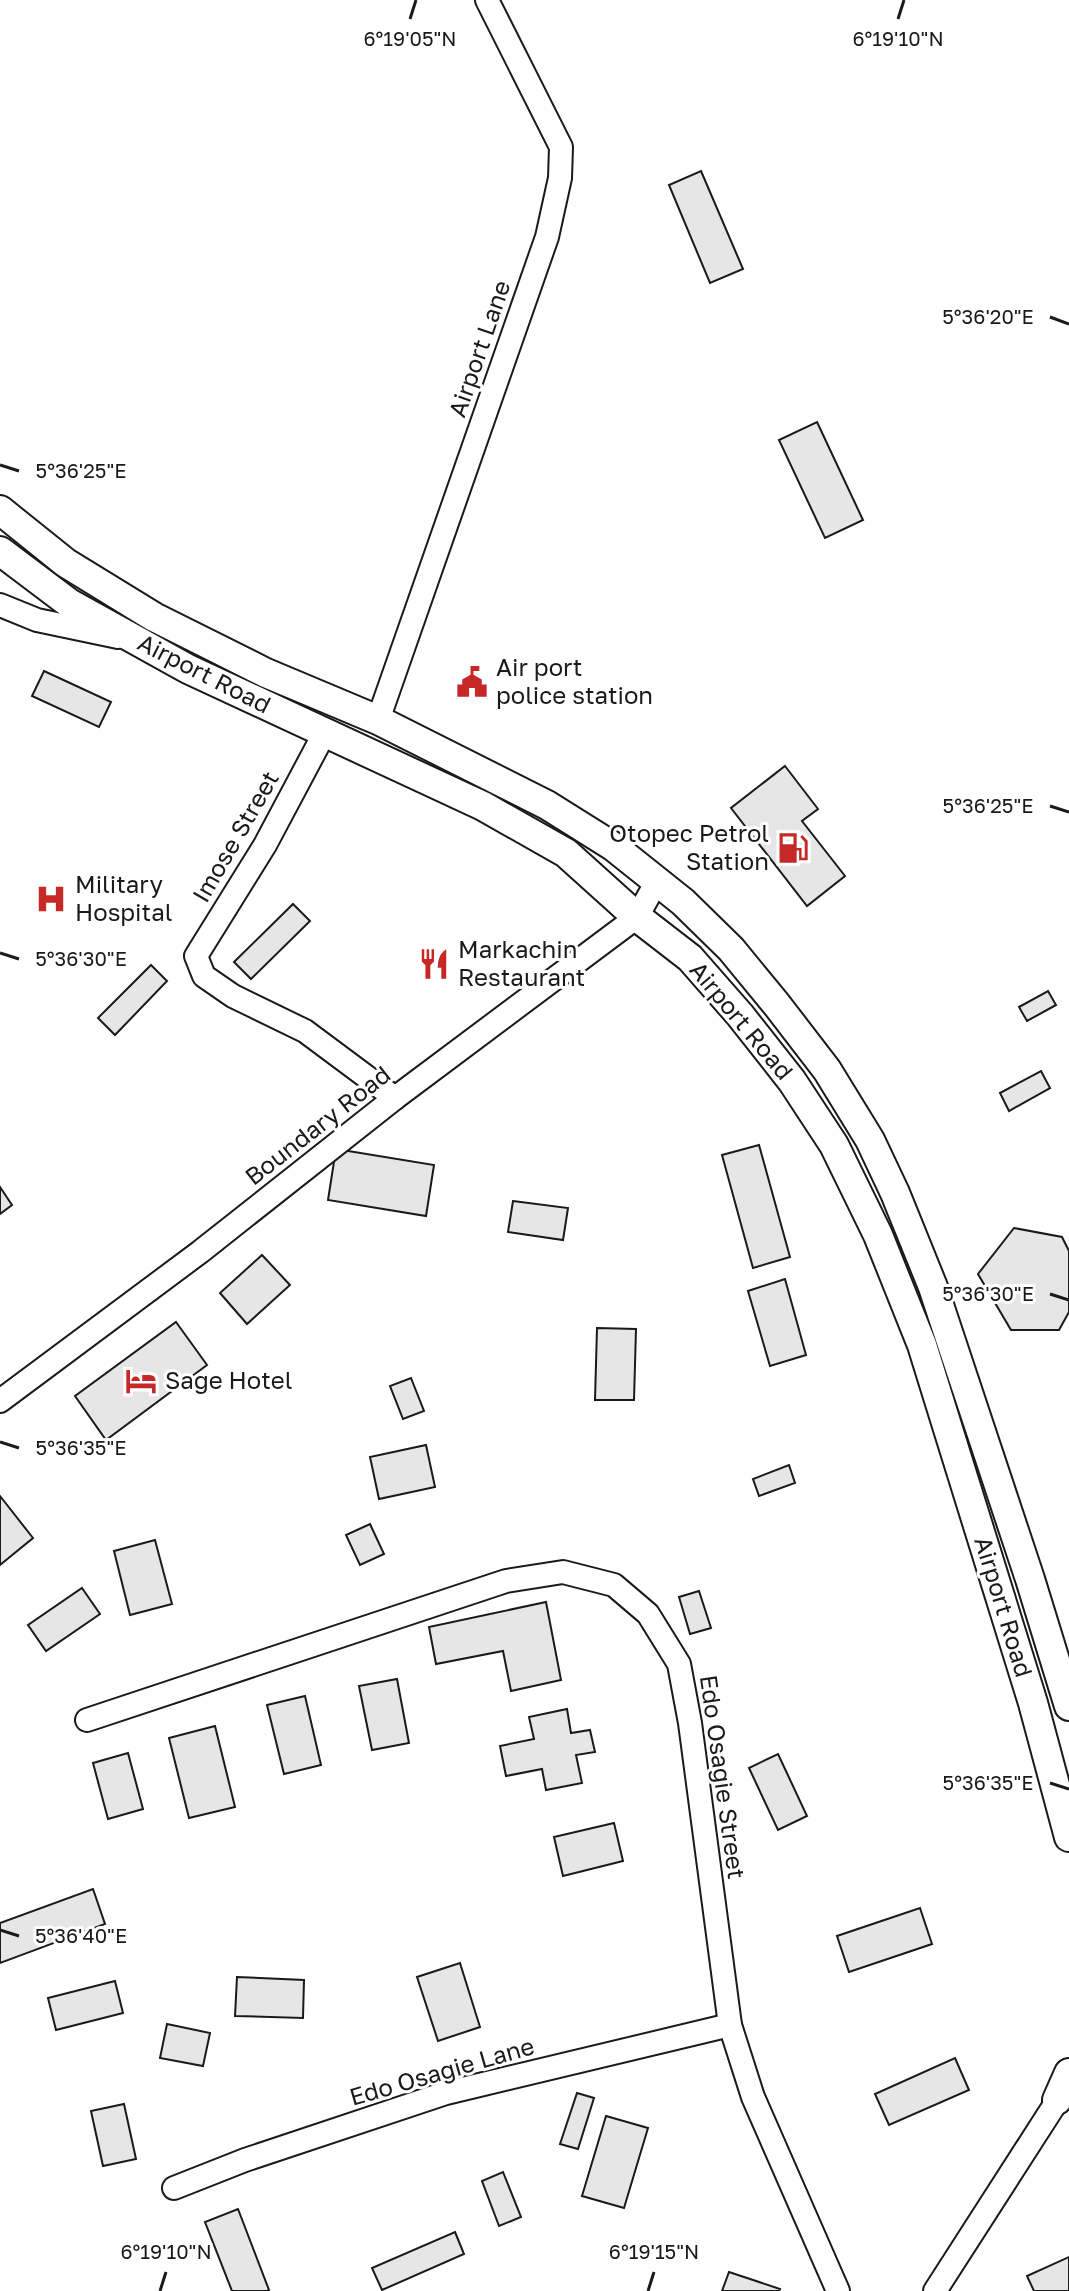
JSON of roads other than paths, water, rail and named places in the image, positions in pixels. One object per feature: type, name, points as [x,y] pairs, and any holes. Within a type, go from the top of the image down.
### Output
[{"type":"main road","name":"Airport Road","points":[[0,510],[66,563],[154,617],[266,673],[378,720],[547,805],[614,847],[683,902],[731,949],[827,1070],[870,1140],[895,1193],[933,1287],[1069,1706]]},
{"type":"main road","name":"Airport Road","points":[[0,551],[69,603],[188,669],[483,806],[566,853],[637,917],[690,958],[740,1015],[792,1081],[834,1145],[878,1235],[922,1345],[1033,1703],[1069,1837]]},
{"type":"main road","points":[[138,641],[154,617]]},
{"type":"main road","points":[[1062,2109],[1069,2073]]},
{"type":"street","name":"Airport Lane","points":[[378,720],[547,237],[560,178],[561,147],[487,0]]},
{"type":"street","points":[[0,605],[37,620],[138,641]]},
{"type":"street","name":"Imose Street","points":[[324,734],[265,845],[196,956],[204,976],[233,996],[305,1031],[395,1098]]},
{"type":"street","name":"Boundary Road","points":[[0,1401],[637,917],[657,881]]},
{"type":"street","name":"Edo Osagie Street","points":[[87,1720],[506,1581],[563,1572],[614,1585],[648,1614],[679,1664],[690,1723],[730,2025],[753,2097],[838,2291]]},
{"type":"street","name":"Edo Osagie Lane","points":[[174,2188],[245,2160],[446,2093],[730,2025]]},
{"type":"street","points":[[935,2291],[1062,2109]]},
{"type":"place","name":"Air port police station","points":[[472,682]]},
{"type":"place","name":"Otopec Petrol Station","points":[[793,848]]},
{"type":"place","name":"Military Hospital","points":[[51,899]]},
{"type":"place","name":"Markachin Restaurant","points":[[434,964]]},
{"type":"place","name":"Sage Hotel","points":[[141,1381]]}]
